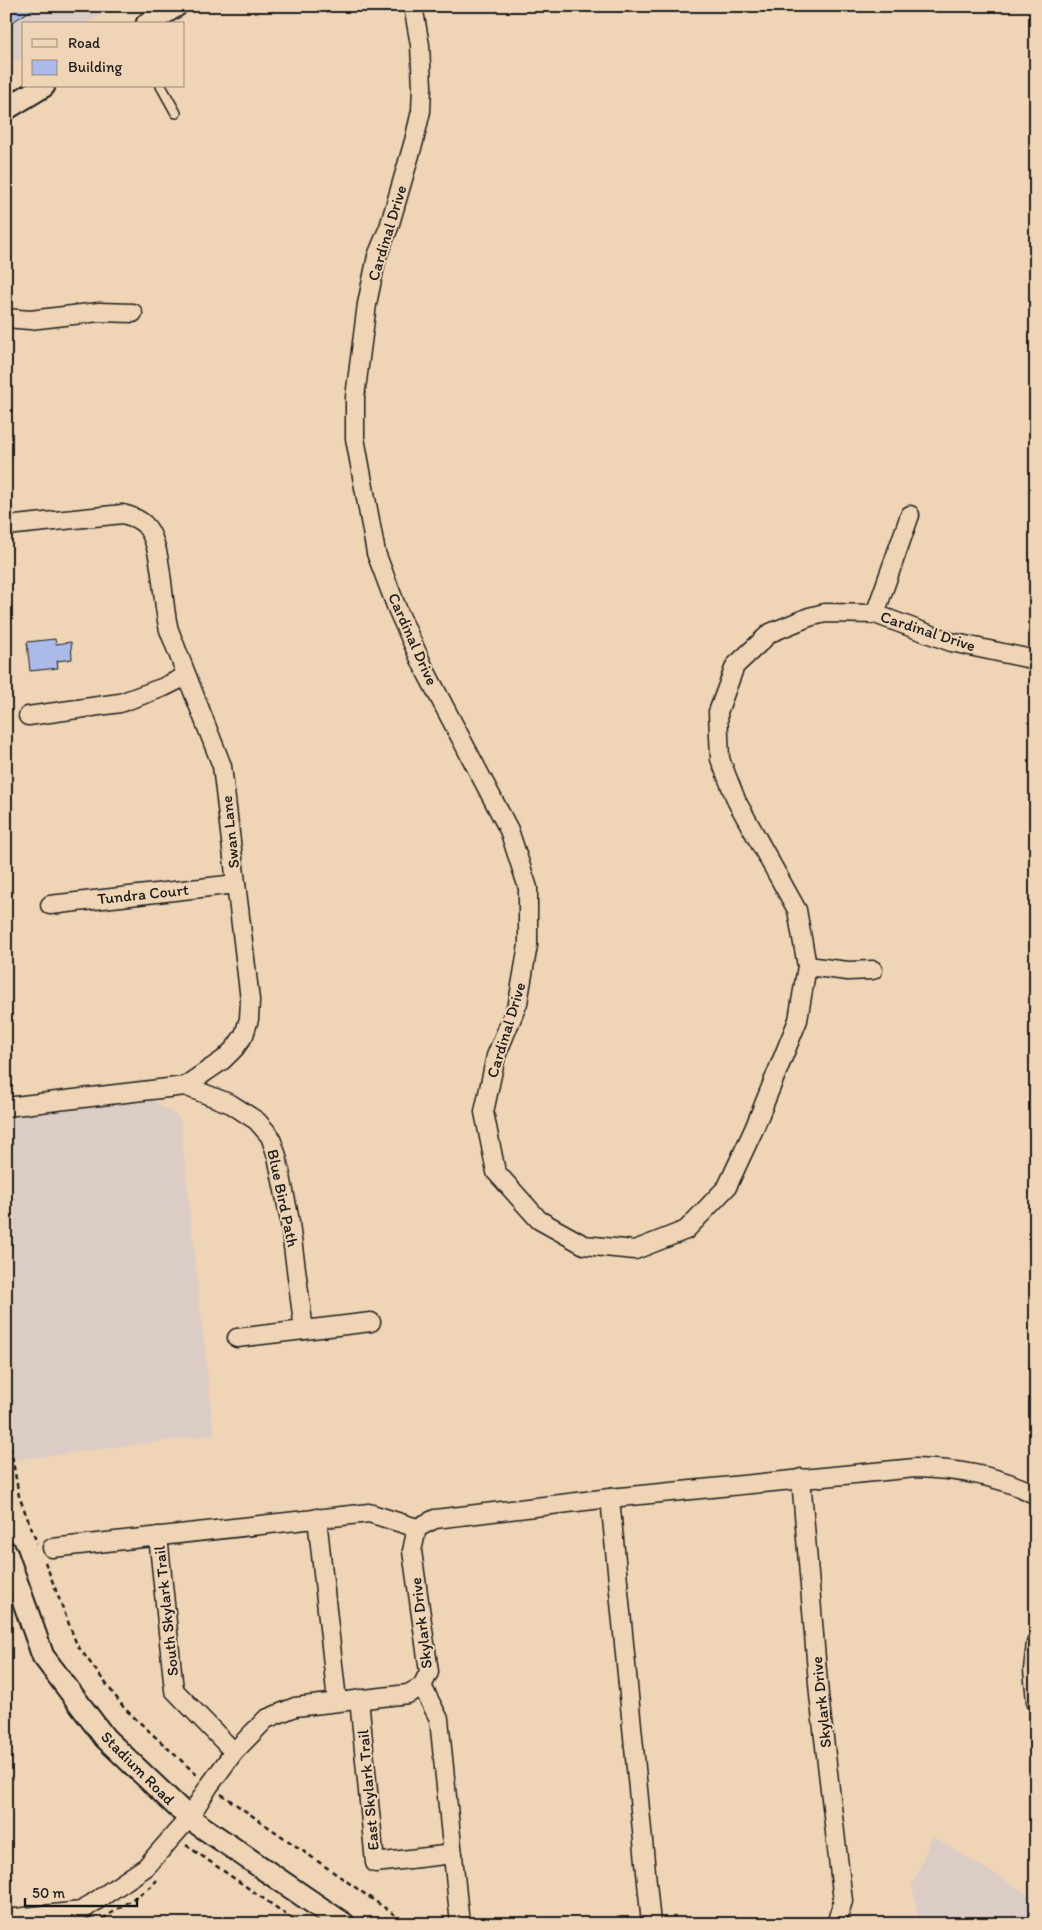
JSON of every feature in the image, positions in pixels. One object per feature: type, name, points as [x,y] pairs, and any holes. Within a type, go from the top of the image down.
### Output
[{"type":"street","points":[[150,22],[176,6]]},
{"type":"street","name":"Cardinal Drive","points":[[413,6],[420,45],[421,111],[389,227],[377,256],[366,304],[355,397],[355,438],[376,553],[398,611],[424,668],[509,830],[528,888],[528,945],[518,1003],[496,1056],[484,1112],[496,1172],[539,1220],[584,1245],[635,1250],[686,1230],[727,1187],[754,1129],[798,1020],[808,966],[797,910],[737,802],[720,759],[718,712],[735,666],[770,633],[825,612],[876,614],[950,642],[1036,660]]},
{"type":"street","points":[[6,109],[41,88]]},
{"type":"street","points":[[6,318],[30,320],[99,312],[133,314]]},
{"type":"street","name":"Swan Lane","points":[[6,526],[122,514],[134,517],[144,524],[152,534],[157,549],[165,616],[186,676],[222,766],[250,1000],[249,1019],[244,1035],[224,1060],[186,1086],[6,1107]]},
{"type":"street","points":[[876,614],[910,515]]},
{"type":"street","points":[[28,716],[120,703],[156,690],[186,676]]},
{"type":"street","name":"Tundra Court","points":[[50,905],[236,884]]},
{"type":"street","points":[[808,966],[848,971],[874,970]]},
{"type":"street","name":"Blue Bird Path","points":[[186,1086],[231,1104],[257,1121],[270,1136],[277,1156],[288,1208],[304,1330]]},
{"type":"street","points":[[237,1338],[371,1322]]},
{"type":"street","points":[[417,1528],[435,1519],[610,1498],[915,1468],[948,1468],[988,1477],[1036,1496]]},
{"type":"street","name":"Skylark Drive","points":[[801,1478],[819,1695],[843,1901],[836,1924]]},
{"type":"street","points":[[610,1498],[651,1924]]},
{"type":"street","name":"South Skylark Trail","points":[[52,1548],[369,1513],[417,1528]]},
{"type":"street","points":[[318,1518],[337,1701]]},
{"type":"street","name":"Skylark Drive","points":[[82,1917],[146,1867],[189,1818],[209,1786],[234,1752],[266,1719],[295,1707],[408,1694],[422,1686],[429,1672],[412,1551],[417,1528]]},
{"type":"street","name":"South Skylark Trail","points":[[158,1536],[174,1690],[234,1752]]},
{"type":"street","name":"Stadium Road","points":[[6,1552],[43,1656],[106,1738],[189,1818],[344,1924]]},
{"type":"street","points":[[1036,1643],[1033,1670],[1036,1701]]},
{"type":"street","points":[[422,1686],[439,1719],[460,1924]]},
{"type":"street","name":"East Skylark Trail","points":[[359,1699],[375,1863],[453,1854]]},
{"type":"street","points":[[6,1919],[82,1917]]},
{"type":"lane","points":[[162,88],[176,113]]},
{"type":"path","points":[[181,1852],[187,1845],[300,1924]]},
{"type":"path","points":[[96,1924],[152,1886],[158,1879]]},
{"type":"shaded area","points":[[6,6],[117,6],[89,22],[22,22],[22,58],[6,67]]},
{"type":"shaded area","points":[[151,1099],[180,1118],[214,1435],[6,1461],[6,1116]]},
{"type":"shaded area","points":[[932,1836],[1036,1899],[1036,1924],[919,1924],[912,1886]]},
{"type":"building","points":[[6,6],[38,6],[9,24],[6,20]]},
{"type":"building","points":[[55,639],[56,644],[71,642],[72,659],[57,661],[58,668],[30,671],[27,642]]}]
